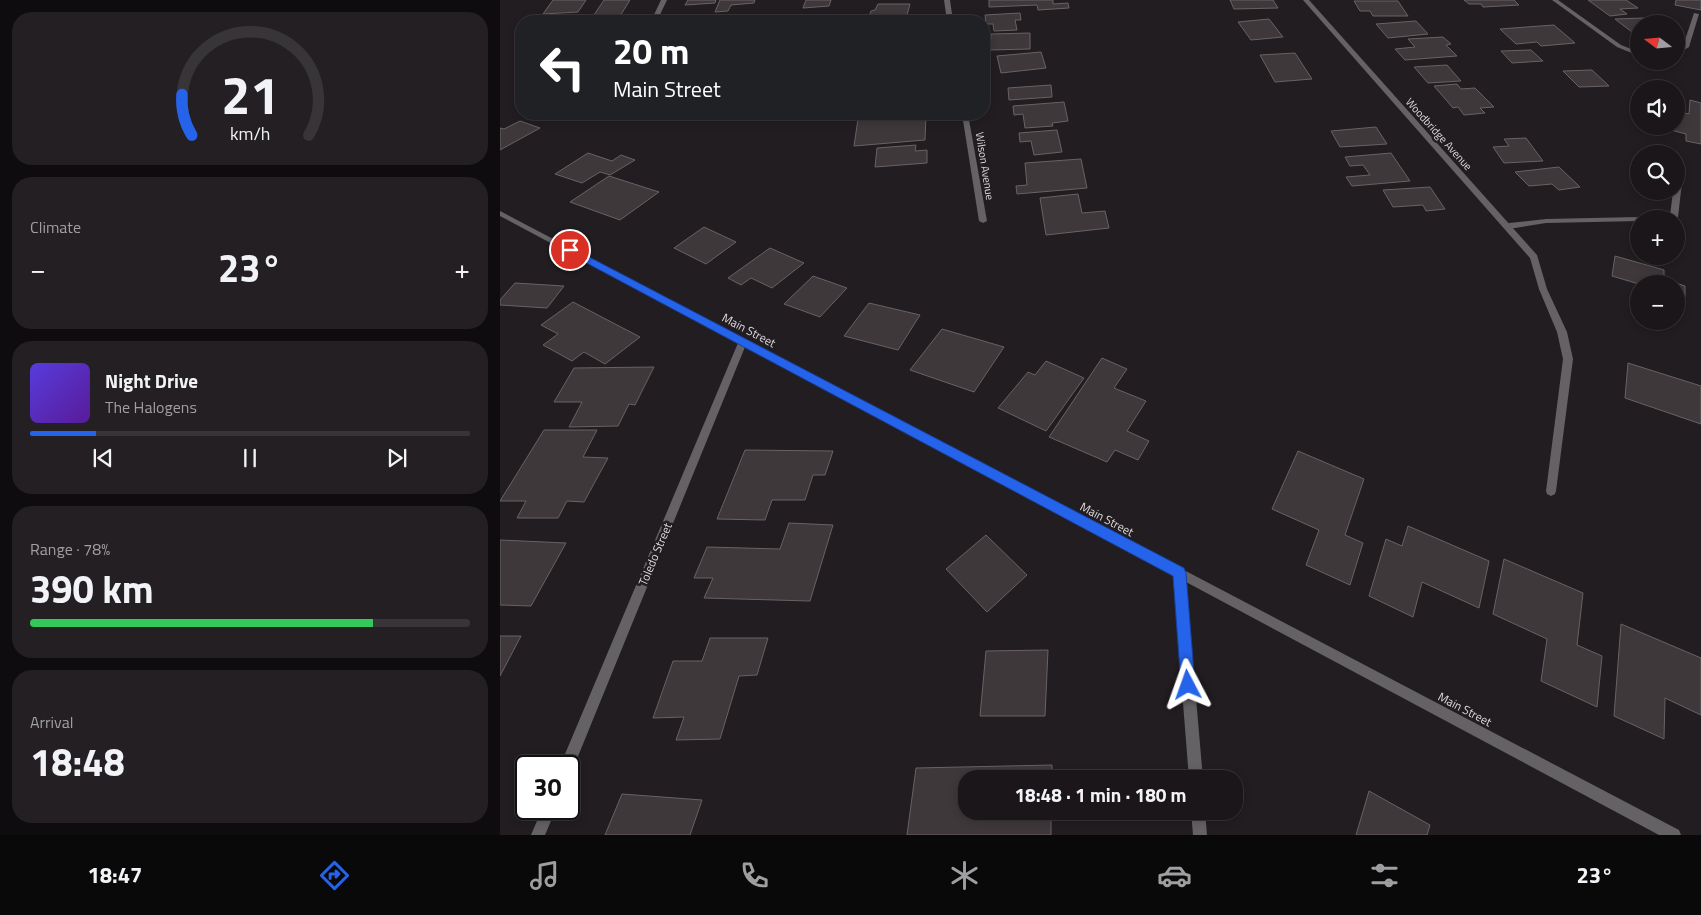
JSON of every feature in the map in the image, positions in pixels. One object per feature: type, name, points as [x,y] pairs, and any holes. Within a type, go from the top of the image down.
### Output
[{"type":"street","points":[[657,15],[664,0]]},
{"type":"street","points":[[947,0],[949,15]]},
{"type":"street","name":"Woodbridge Avenue","points":[[1306,0],[1509,226],[1534,257],[1543,289],[1562,332],[1568,359],[1551,491]]},
{"type":"street","points":[[1555,0],[1619,46],[1630,50]]},
{"type":"street","points":[[1685,48],[1696,14]]},
{"type":"street","name":"Wilson Avenue","points":[[967,120],[983,221]]},
{"type":"street","name":"Main Street","points":[[500,213],[1674,835]]},
{"type":"street","points":[[1509,226],[1546,221],[1630,219]]},
{"type":"street","name":"Toledo Street","points":[[572,755],[743,342]]},
{"type":"street","points":[[1179,573],[1195,770]]},
{"type":"street","points":[[538,835],[544,820]]},
{"type":"street","points":[[1199,820],[1200,835]]},
{"type":"building","points":[[553,0],[586,0],[578,12],[543,14]]},
{"type":"building","points":[[604,0],[630,0],[621,15],[594,15]]},
{"type":"building","points":[[688,0],[716,0],[715,3],[685,5]]},
{"type":"building","points":[[720,0],[755,0],[754,3],[731,5],[728,11],[715,12]]},
{"type":"building","points":[[806,0],[831,0],[829,6],[803,8]]},
{"type":"building","points":[[989,0],[1053,0],[1053,4],[1068,3],[1069,8],[1038,10],[1037,5],[989,7]]},
{"type":"building","points":[[1230,0],[1273,0],[1278,8],[1234,9]]},
{"type":"building","points":[[1464,0],[1514,0],[1519,5],[1483,7],[1481,4],[1469,4]]},
{"type":"building","points":[[1588,0],[1626,0],[1638,8],[1620,9],[1627,14],[1610,16]]},
{"type":"building","points":[[1676,0],[1701,0],[1701,10],[1675,5]]},
{"type":"building","points":[[1354,1],[1398,1],[1408,16],[1373,16],[1370,11],[1360,11]]},
{"type":"building","points":[[878,4],[910,4],[907,15],[869,15],[871,11],[875,10]]},
{"type":"building","points":[[1020,13],[1021,20],[1015,20],[1017,30],[994,31],[993,24],[990,24],[990,15],[985,15]]},
{"type":"building","points":[[1630,18],[1630,30],[1615,19]]},
{"type":"building","points":[[1269,19],[1283,37],[1251,40],[1238,22]]},
{"type":"building","points":[[1416,21],[1428,34],[1388,38],[1376,24]]},
{"type":"building","points":[[1554,25],[1575,43],[1541,46],[1537,42],[1516,44],[1500,29]]},
{"type":"building","points":[[1030,33],[1030,49],[990,50],[991,34]]},
{"type":"building","points":[[1443,37],[1451,44],[1446,45],[1457,56],[1405,60],[1395,49],[1415,47],[1408,39]]},
{"type":"building","points":[[1531,50],[1543,61],[1512,63],[1501,51]]},
{"type":"building","points":[[1041,52],[1046,68],[1001,73],[997,56]]},
{"type":"building","points":[[1295,53],[1312,79],[1275,82],[1260,55]]},
{"type":"building","points":[[1447,65],[1461,81],[1428,83],[1414,67]]},
{"type":"building","points":[[1592,70],[1609,86],[1579,87],[1563,71]]},
{"type":"building","points":[[1457,84],[1461,89],[1475,88],[1494,107],[1480,108],[1485,113],[1464,115],[1458,107],[1453,108],[1434,86]]},
{"type":"building","points":[[1051,85],[1052,97],[1009,100],[1008,88]]},
{"type":"building","points":[[1690,100],[1701,103],[1701,144],[1686,141],[1685,113],[1689,114]]},
{"type":"building","points":[[1064,102],[1068,121],[1052,123],[1053,126],[1025,128],[1023,114],[1014,115],[1013,106]]},
{"type":"building","points":[[858,120],[926,120],[925,140],[854,146]]},
{"type":"building","points":[[520,121],[540,128],[500,150],[500,128],[504,129]]},
{"type":"building","points":[[1376,127],[1387,144],[1340,147],[1331,131]]},
{"type":"building","points":[[1057,130],[1062,152],[1034,155],[1031,141],[1020,142],[1019,133]]},
{"type":"building","points":[[1526,138],[1543,161],[1504,163],[1493,147],[1509,146],[1504,139]]},
{"type":"building","points":[[916,145],[915,151],[927,150],[927,163],[875,167],[877,148]]},
{"type":"building","points":[[588,153],[612,161],[621,155],[635,160],[610,175],[600,172],[582,183],[555,174]]},
{"type":"building","points":[[1391,153],[1410,181],[1352,186],[1346,177],[1370,175],[1363,165],[1350,166],[1345,157]]},
{"type":"building","points":[[1081,159],[1087,188],[1017,194],[1016,186],[1027,185],[1025,163]]},
{"type":"building","points":[[1559,167],[1580,187],[1559,190],[1552,184],[1529,186],[1515,172]]},
{"type":"building","points":[[609,176],[659,192],[620,220],[570,202]]},
{"type":"building","points":[[1430,187],[1445,209],[1426,211],[1423,205],[1393,207],[1383,190]]},
{"type":"building","points":[[1078,194],[1082,213],[1105,211],[1109,228],[1046,235],[1040,198]]},
{"type":"building","points":[[704,227],[736,242],[706,264],[674,248]]},
{"type":"building","points":[[770,248],[804,263],[772,288],[751,278],[741,285],[728,278]]},
{"type":"building","points":[[1615,256],[1630,260],[1630,265],[1646,265],[1664,270],[1664,275],[1630,275],[1630,281],[1612,276]]},
{"type":"building","points":[[813,276],[847,288],[820,317],[784,304]]},
{"type":"building","points":[[515,283],[564,286],[547,308],[500,305],[500,300]]},
{"type":"building","points":[[573,302],[640,337],[605,364],[584,352],[572,361],[543,345],[558,334],[541,325]]},
{"type":"building","points":[[869,303],[920,315],[898,350],[844,336]]},
{"type":"building","points":[[942,329],[1004,347],[974,392],[910,370]]},
{"type":"building","points":[[1102,358],[1127,369],[1114,388],[1146,401],[1127,431],[1149,441],[1138,460],[1115,450],[1107,462],[1049,437]]},
{"type":"building","points":[[1046,361],[1084,378],[1046,431],[998,408],[1028,372],[1035,375]]},
{"type":"building","points":[[1628,363],[1701,386],[1701,424],[1625,398]]},
{"type":"building","points":[[654,367],[635,405],[629,404],[618,426],[569,427],[582,402],[554,402],[574,368]]},
{"type":"building","points":[[544,430],[597,430],[583,457],[608,458],[584,502],[567,501],[558,518],[517,518],[526,501],[500,501]]},
{"type":"building","points":[[745,450],[833,451],[825,475],[813,475],[805,500],[772,500],[765,520],[717,519]]},
{"type":"building","points":[[1298,451],[1364,479],[1345,535],[1363,543],[1350,585],[1306,565],[1319,530],[1272,509]]},
{"type":"building","points":[[789,523],[833,525],[810,601],[704,598],[713,578],[694,578],[707,547],[780,549]]},
{"type":"building","points":[[1408,526],[1489,561],[1479,608],[1422,582],[1413,617],[1369,596],[1386,539],[1402,546]]},
{"type":"building","points":[[986,535],[1027,575],[987,612],[946,569]]},
{"type":"building","points":[[500,540],[566,543],[531,606],[500,605]]},
{"type":"building","points":[[1504,559],[1583,593],[1577,645],[1602,656],[1597,707],[1541,681],[1547,639],[1493,614]]},
{"type":"building","points":[[1621,624],[1701,658],[1701,715],[1665,698],[1664,739],[1614,716]]},
{"type":"building","points":[[500,636],[521,636],[500,676]]},
{"type":"building","points":[[710,638],[768,638],[757,675],[739,676],[720,739],[676,740],[684,717],[653,718],[673,661],[702,661]]},
{"type":"building","points":[[1048,650],[1045,716],[980,716],[986,651]]},
{"type":"building","points":[[1052,765],[1052,770],[958,770],[958,820],[1051,820],[1051,835],[907,835],[916,768]]},
{"type":"building","points":[[1369,791],[1430,825],[1427,835],[1356,835]]},
{"type":"building","points":[[622,794],[702,800],[690,835],[605,835]]},
{"type":"route","points":[[570,250],[1179,573],[1188,685]]}]
